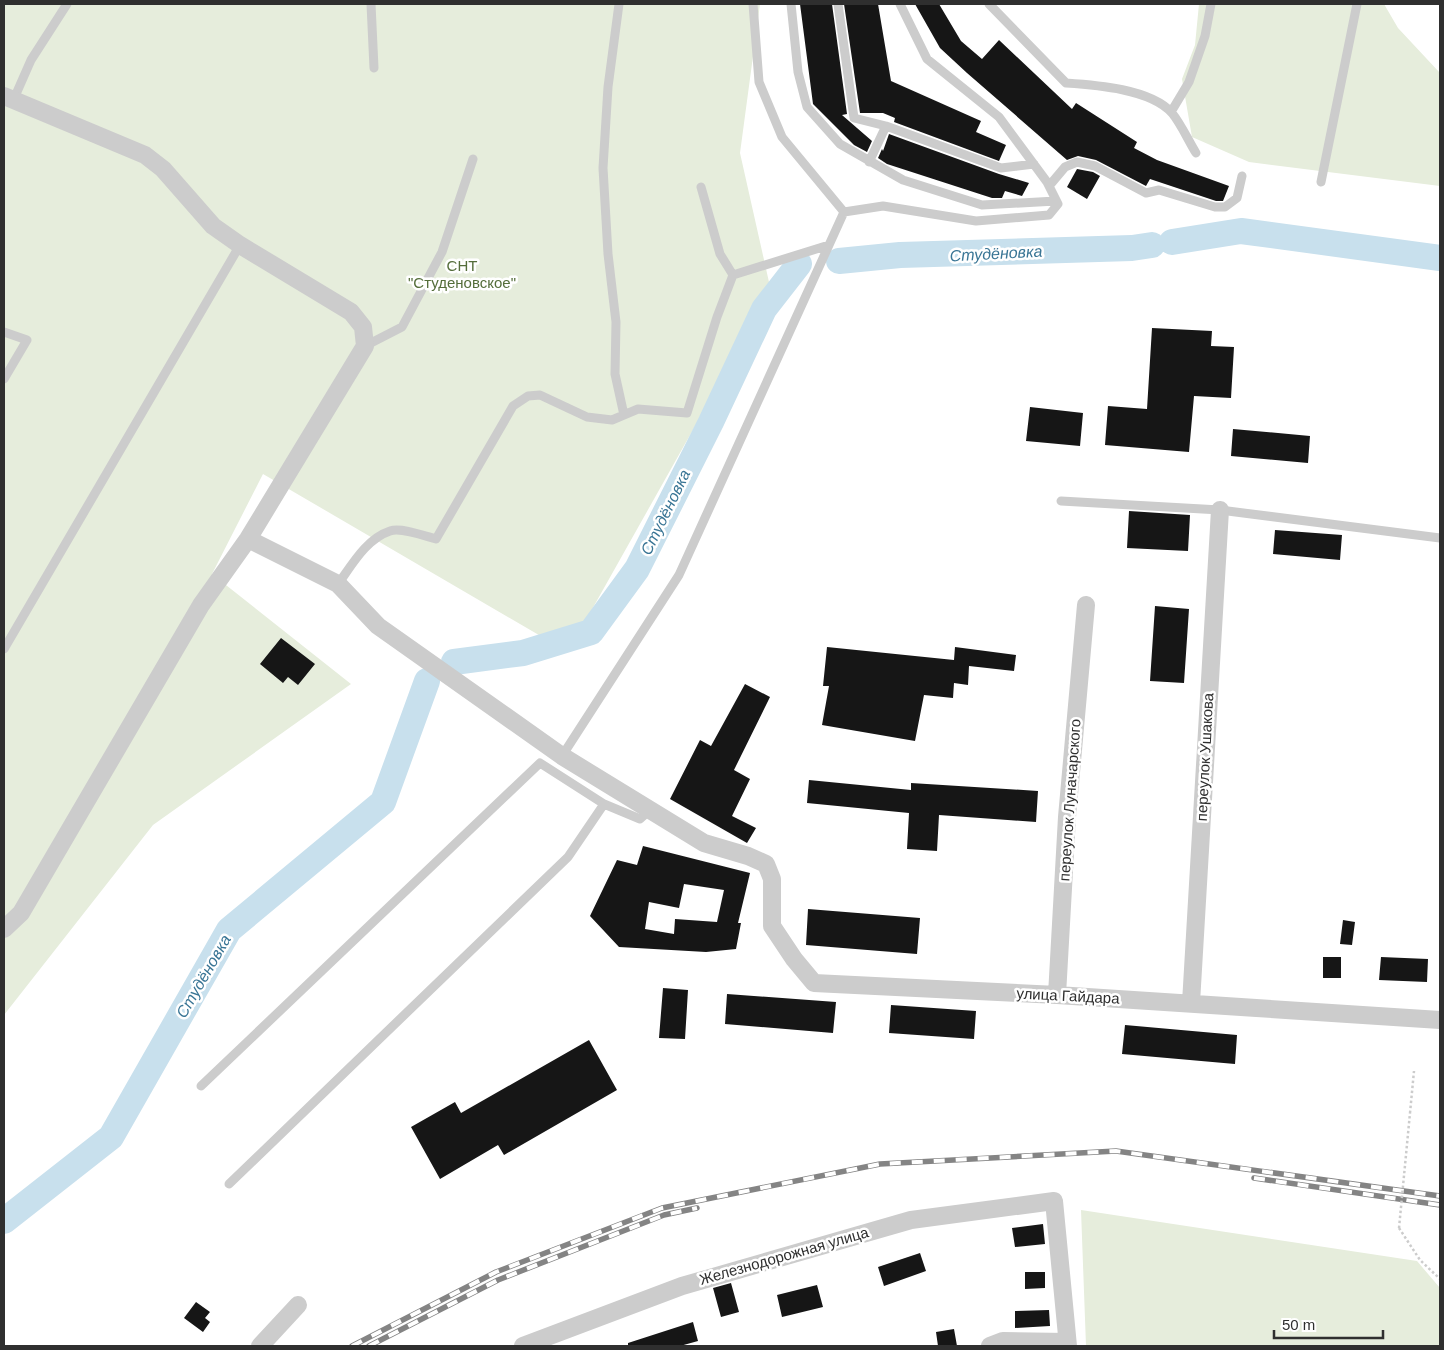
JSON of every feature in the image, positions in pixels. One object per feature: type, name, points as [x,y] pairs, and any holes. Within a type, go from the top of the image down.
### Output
[{"type":"street","points":[[4,929],[21,913],[201,604],[248,539],[365,346],[363,327],[352,312],[240,245],[213,226],[163,169],[145,155],[7,99]]},
{"type":"street","name":"переулок Ушакова","points":[[1191,1004],[1220,510]]},
{"type":"street","points":[[248,539],[338,584],[378,626],[562,756],[650,810]]},
{"type":"street","name":"переулок Луначарского","points":[[1057,995],[1067,817],[1086,605]]},
{"type":"street","name":"улица Гайдара","points":[[650,810],[704,843],[748,856],[766,864],[772,879],[772,926],[794,959],[814,983],[1057,995],[1440,1020]]},
{"type":"street","name":"Железнодорожная улица","points":[[523,1346],[682,1286],[911,1220],[1054,1201],[1067,1344]]},
{"type":"street","points":[[260,1346],[298,1305]]},
{"type":"street","points":[[990,1346],[1003,1341],[1067,1344]]},
{"type":"lane","points":[[7,99],[67,4]]},
{"type":"lane","points":[[371,4],[374,68]]},
{"type":"lane","points":[[619,4],[608,87],[603,168],[608,254],[616,322],[616,374],[624,415]]},
{"type":"lane","points":[[753,4],[760,82],[782,137],[844,212]]},
{"type":"lane","points":[[791,4],[798,72],[807,107],[840,144],[903,180],[982,205],[1056,201]]},
{"type":"lane","points":[[838,4],[854,118],[886,126],[1001,168],[1034,164]]},
{"type":"lane","points":[[844,212],[883,206],[976,222],[1049,215],[1058,204],[1049,186],[999,117],[927,59],[900,4]]},
{"type":"lane","points":[[989,4],[1066,83],[1094,84],[1145,95],[1171,112],[1196,153]]},
{"type":"lane","points":[[1171,112],[1189,82],[1205,36],[1211,4]]},
{"type":"lane","points":[[1321,182],[1357,4]]},
{"type":"lane","points":[[869,162],[886,126]]},
{"type":"lane","points":[[365,346],[402,327],[442,252],[473,159]]},
{"type":"lane","points":[[1049,186],[1065,167],[1076,162],[1095,166],[1146,193],[1159,190],[1214,207],[1225,207],[1237,198],[1242,176]]},
{"type":"lane","points":[[701,187],[720,254],[733,275]]},
{"type":"lane","points":[[562,756],[679,575],[844,212]]},
{"type":"lane","points":[[4,649],[240,245]]},
{"type":"lane","points":[[733,275],[828,245]]},
{"type":"lane","points":[[338,584],[366,546],[391,530],[409,532],[436,540],[513,406],[528,396],[540,395],[587,416],[612,420],[638,409],[687,413],[717,317],[733,275]]},
{"type":"lane","points":[[4,332],[27,340],[4,379]]},
{"type":"lane","points":[[1061,501],[1220,510],[1440,538]]},
{"type":"lane","points":[[201,1086],[540,763],[604,804],[640,819],[650,810]]},
{"type":"lane","points":[[229,1184],[568,857],[604,804]]},
{"type":"path","points":[[1414,1071],[1399,1228],[1420,1260],[1440,1279]]},
{"type":"green space","name":"СНТ \"Студеновское\"","points":[[4,4],[760,4],[740,153],[771,291],[568,652],[263,474],[212,574],[351,684],[153,825],[4,1015]]},
{"type":"green space","points":[[1199,4],[1384,4],[1398,28],[1440,73],[1440,186],[1249,162],[1192,137],[1182,79],[1195,45]]},
{"type":"green space","points":[[1081,1210],[1417,1261],[1440,1288],[1440,1346],[1086,1346]]},
{"type":"building","points":[[800,4],[832,4],[847,114],[842,115],[872,141],[867,152],[854,145],[813,104]]},
{"type":"building","points":[[844,4],[878,4],[891,81],[981,121],[976,132],[1006,145],[999,161],[894,122],[895,118],[883,113],[860,113]]},
{"type":"building","points":[[915,4],[939,4],[961,41],[982,59],[999,40],[1072,109],[1076,103],[1137,142],[1134,148],[1157,160],[1229,186],[1223,201],[1216,201],[1150,179],[1146,186],[1096,160],[1078,156],[1067,160],[940,48]]},
{"type":"building","points":[[889,134],[1029,183],[1022,196],[1005,191],[1002,198],[992,198],[887,164],[878,158],[882,149],[883,151]]},
{"type":"building","points":[[1077,169],[1093,172],[1100,176],[1087,199],[1067,187]]},
{"type":"building","points":[[1152,328],[1212,331],[1211,346],[1234,347],[1231,398],[1194,396],[1189,452],[1105,445],[1108,406],[1147,409]]},
{"type":"building","points":[[1030,407],[1083,413],[1080,446],[1026,441]]},
{"type":"building","points":[[1233,429],[1310,436],[1308,463],[1231,456]]},
{"type":"building","points":[[1129,511],[1190,515],[1188,551],[1127,548]]},
{"type":"building","points":[[1275,530],[1342,535],[1340,560],[1273,554]]},
{"type":"building","points":[[1155,606],[1189,609],[1184,683],[1150,681]]},
{"type":"building","points":[[281,638],[315,664],[298,685],[288,677],[283,683],[260,664]]},
{"type":"building","points":[[827,647],[954,660],[955,647],[1016,655],[1014,671],[969,666],[968,685],[954,683],[953,698],[924,695],[915,741],[822,725],[829,686],[823,686]]},
{"type":"building","points":[[745,684],[770,697],[734,770],[750,779],[732,816],[756,828],[747,843],[670,799],[700,740],[711,746]]},
{"type":"building","points":[[809,780],[911,790],[911,783],[1038,791],[1036,822],[939,815],[937,851],[907,849],[909,813],[807,803]]},
{"type":"building","points":[[643,846],[750,873],[738,923],[741,923],[736,949],[706,952],[619,947],[590,916],[617,860],[637,865]],"holes":[[[684,884],[724,890],[717,922],[675,919],[674,934],[645,929],[649,902],[679,908]]]},
{"type":"building","points":[[808,909],[920,918],[917,954],[806,945]]},
{"type":"building","points":[[1343,920],[1355,922],[1352,945],[1340,944]]},
{"type":"building","points":[[1323,957],[1341,957],[1341,978],[1323,978]]},
{"type":"building","points":[[1381,957],[1428,959],[1427,982],[1379,980]]},
{"type":"building","points":[[663,988],[688,990],[685,1039],[659,1038]]},
{"type":"building","points":[[727,994],[836,1002],[833,1033],[725,1024]]},
{"type":"building","points":[[891,1005],[976,1011],[974,1039],[889,1033]]},
{"type":"building","points":[[1125,1025],[1237,1035],[1235,1064],[1122,1054]]},
{"type":"building","points":[[589,1040],[617,1090],[504,1155],[498,1145],[440,1179],[411,1127],[455,1102],[461,1113]]},
{"type":"building","points":[[1043,1224],[1045,1244],[1015,1247],[1012,1228]]},
{"type":"building","points":[[920,1253],[926,1271],[884,1286],[878,1267]]},
{"type":"building","points":[[1025,1272],[1045,1272],[1045,1288],[1025,1289]]},
{"type":"building","points":[[731,1283],[739,1312],[721,1317],[713,1288]]},
{"type":"building","points":[[817,1285],[823,1307],[782,1317],[777,1295]]},
{"type":"building","points":[[196,1302],[210,1312],[205,1318],[210,1322],[203,1332],[184,1318]]},
{"type":"building","points":[[1049,1310],[1050,1326],[1015,1328],[1015,1311]]},
{"type":"building","points":[[693,1322],[698,1341],[680,1346],[628,1346],[628,1343]]},
{"type":"building","points":[[954,1329],[957,1346],[938,1346],[936,1332]]},
{"type":"waterway","name":"Студёновка","points":[[1172,242],[1241,231],[1440,258]]},
{"type":"waterway","name":"Студёновка","points":[[839,261],[900,255],[1132,248],[1152,245]]},
{"type":"waterway","name":"Студёновка","points":[[454,662],[523,653],[591,632],[637,569],[711,422],[764,309],[799,264]]},
{"type":"waterway","name":"Студёновка","points":[[4,1221],[111,1137],[229,930],[383,802],[427,681]]},
{"type":"railway","points":[[352,1346],[496,1272],[662,1208],[880,1164],[1116,1151],[1440,1196]]},
{"type":"railway","points":[[1254,1178],[1440,1205]]},
{"type":"railway","points":[[369,1346],[498,1280],[664,1215],[697,1208]]}]
